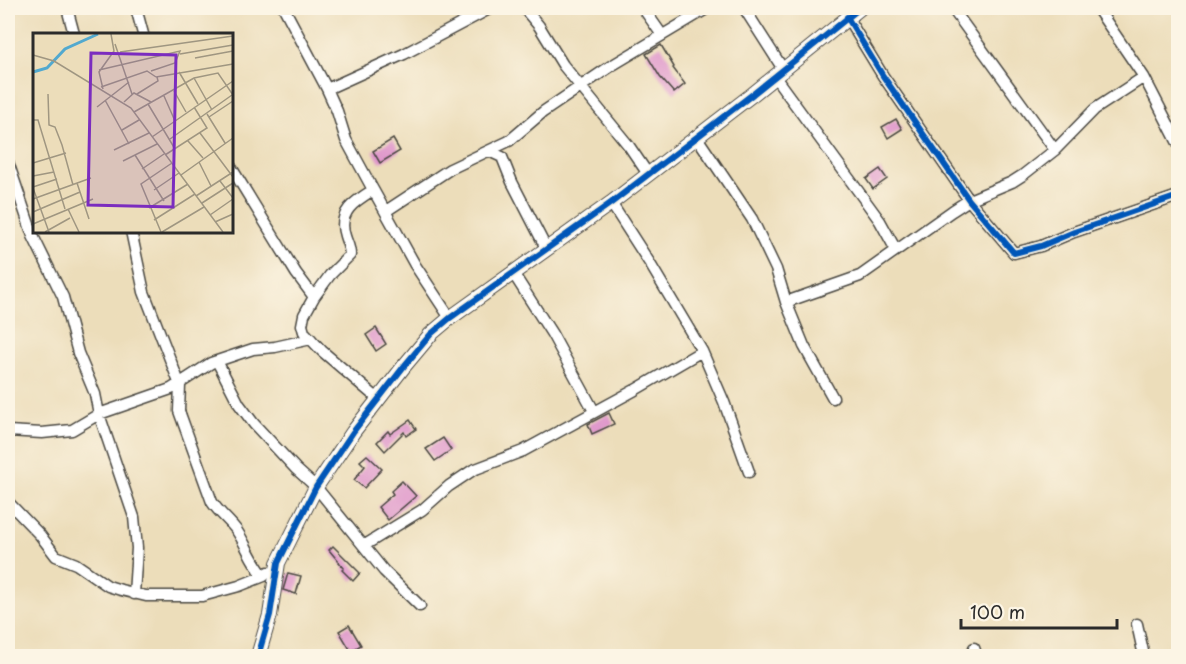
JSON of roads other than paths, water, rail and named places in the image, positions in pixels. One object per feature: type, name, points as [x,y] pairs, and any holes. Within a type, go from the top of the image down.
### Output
[{"type":"street","points":[[67,8],[74,33]]},
{"type":"street","points":[[136,8],[143,33]]},
{"type":"street","points":[[285,8],[327,88],[346,140],[415,265],[450,318]]},
{"type":"street","points":[[327,88],[404,54],[491,8]]},
{"type":"street","points":[[524,8],[539,26],[563,65],[648,174]]},
{"type":"street","points":[[643,8],[662,35]]},
{"type":"street","points":[[386,212],[450,169],[509,141],[543,112],[581,86],[708,8]]},
{"type":"street","points":[[744,8],[779,73],[880,221],[896,250]]},
{"type":"street","points":[[258,657],[270,615],[278,563],[315,487],[378,399],[420,346],[450,318],[611,203],[860,8]]},
{"type":"street","points":[[952,8],[1055,150]]},
{"type":"street","points":[[1097,8],[1144,76],[1179,143]]},
{"type":"street","points":[[847,18],[883,76],[969,200],[1014,253],[1041,246],[1095,224],[1179,196]]},
{"type":"street","points":[[786,302],[860,276],[969,200],[1012,182],[1055,150],[1095,109],[1144,76]]},
{"type":"street","points":[[696,136],[752,219],[776,269],[786,302],[804,346],[833,398]]},
{"type":"street","points":[[502,157],[509,141]]},
{"type":"street","points":[[489,151],[502,157],[512,182],[546,248]]},
{"type":"street","points":[[8,162],[33,236],[63,297],[78,353],[95,394],[99,414],[134,517],[137,548],[134,594]]},
{"type":"street","points":[[232,169],[296,273],[314,297]]},
{"type":"street","points":[[373,189],[344,213],[342,224],[350,255],[330,275],[314,297],[304,315],[302,325],[304,332],[336,365],[378,399]]},
{"type":"street","points":[[611,203],[650,262],[702,351],[724,402],[749,472]]},
{"type":"street","points":[[131,232],[144,292],[180,385],[179,411],[212,502],[237,532],[253,563],[264,576]]},
{"type":"street","points":[[513,273],[552,334],[594,411]]},
{"type":"street","points":[[8,431],[42,433],[72,430],[99,414],[180,385],[200,368],[217,361],[253,349],[311,339]]},
{"type":"street","points":[[365,545],[422,510],[449,486],[473,470],[523,451],[702,351]]},
{"type":"street","points":[[217,361],[239,404],[254,423],[315,487],[365,545],[384,571],[420,606]]},
{"type":"street","points":[[8,502],[40,535],[56,556],[76,564],[108,586],[134,594],[202,596],[264,576],[278,563]]},
{"type":"street","points":[[1137,624],[1144,657]]}]
